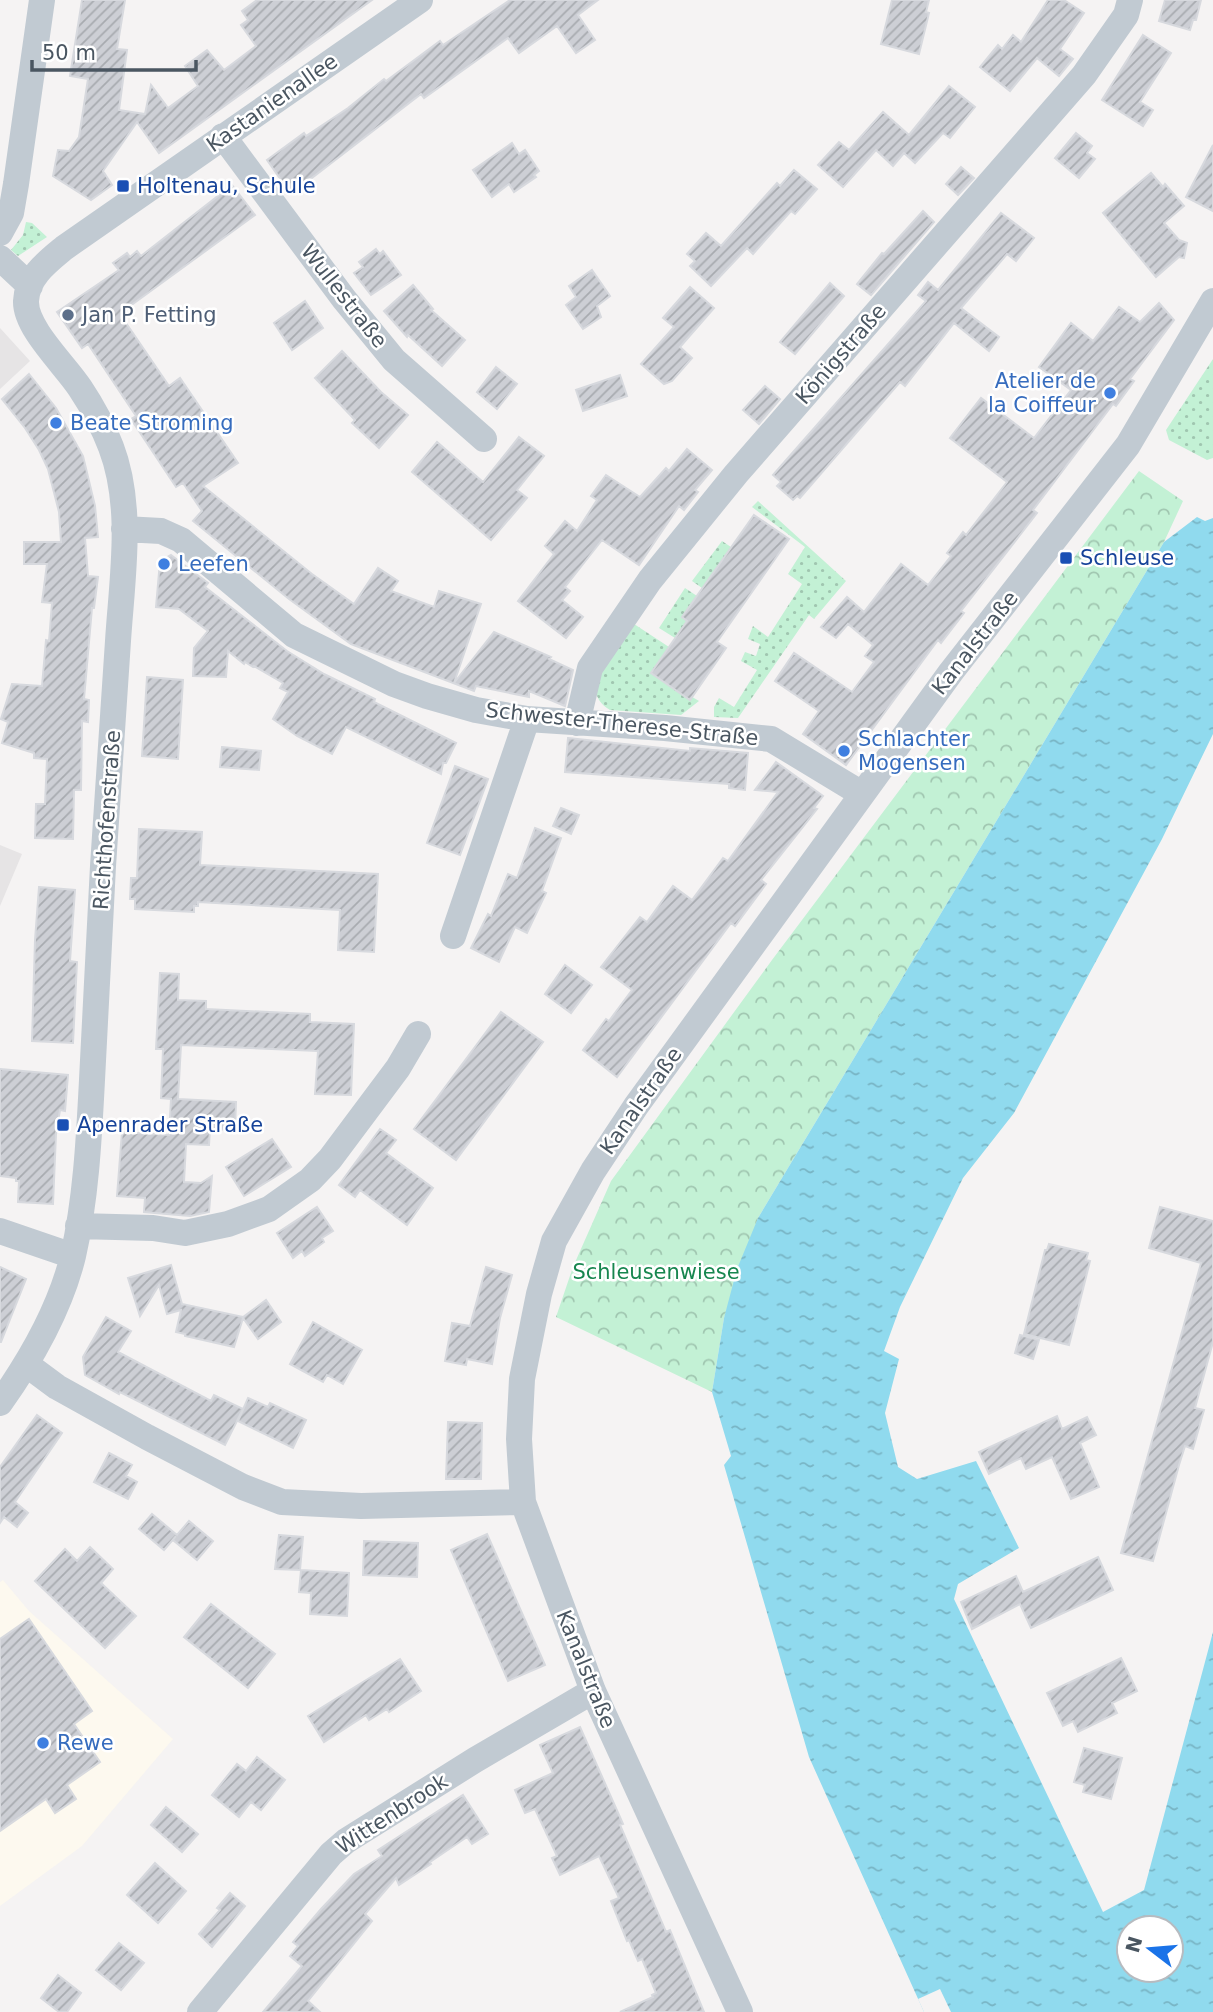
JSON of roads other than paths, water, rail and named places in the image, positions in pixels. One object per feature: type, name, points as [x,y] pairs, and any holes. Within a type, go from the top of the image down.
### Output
[{"type":"street","points":[[0,233],[11,213],[42,0]]},
{"type":"street","name":"Kastanienallee","points":[[30,286],[38,271],[64,248],[419,0]]},
{"type":"street","name":"Königstraße","points":[[577,723],[590,668],[650,580],[736,474],[1084,75],[1126,15],[1130,0]]},
{"type":"street","name":"Wullestraße","points":[[223,136],[344,299],[394,360],[484,439]]},
{"type":"street","points":[[0,258],[30,286]]},
{"type":"street","name":"Richthofenstraße","points":[[0,1402],[44,1334],[73,1256],[78,1226],[89,1132],[124,529],[119,470],[112,448],[79,387],[33,326],[26,302],[30,286]]},
{"type":"street","name":"Kanalstraße","points":[[740,2012],[593,1691],[523,1502],[519,1439],[522,1379],[538,1294],[554,1241],[593,1171],[636,1106],[951,673],[1128,445],[1213,301]]},
{"type":"street","name":"Schwester-Therese-Straße","points":[[124,529],[161,531],[181,540],[294,635],[362,670],[427,696],[476,710],[527,719],[665,728],[771,739],[863,794]]},
{"type":"street","points":[[453,936],[527,719]]},
{"type":"street","points":[[78,1226],[153,1228],[185,1233],[228,1224],[269,1209],[310,1180],[330,1159],[398,1068],[418,1034]]},
{"type":"street","points":[[0,1231],[73,1256]]},
{"type":"street","points":[[26,1364],[57,1387],[147,1437],[243,1487],[282,1502],[361,1506],[523,1502]]},
{"type":"street","name":"Wittenbrook","points":[[200,2012],[331,1854],[346,1841],[475,1760],[593,1691]]},
{"type":"water","points":[[1197,517],[1205,521],[1213,518],[1213,734],[1162,839],[1014,1113],[963,1178],[900,1307],[884,1351],[899,1359],[885,1413],[898,1467],[917,1479],[976,1461],[1019,1548],[958,1584],[954,1599],[1103,1912],[1144,1890],[1213,1632],[1213,2012],[924,2012],[809,1757],[724,1465],[731,1456],[712,1392],[724,1318],[737,1269],[758,1218],[1164,542]]},
{"type":"place","name":"Holtenau, Schule","points":[[123,186]]},
{"type":"place","name":"Jan P. Fetting","points":[[68,315]]},
{"type":"place","name":"Atelier de la Coiffeur","points":[[1110,393]]},
{"type":"place","name":"Beate Stroming","points":[[56,423]]},
{"type":"place","name":"Schleuse","points":[[1066,558]]},
{"type":"place","name":"Leefen","points":[[164,564]]},
{"type":"place","name":"Schlachter Mogensen","points":[[844,751]]},
{"type":"place","name":"Apenrader Straße","points":[[63,1125]]},
{"type":"place","name":"Rewe","points":[[43,1743]]},
{"type":"park label","name":"Schleusenwiese","points":[[656,1272]]}]
